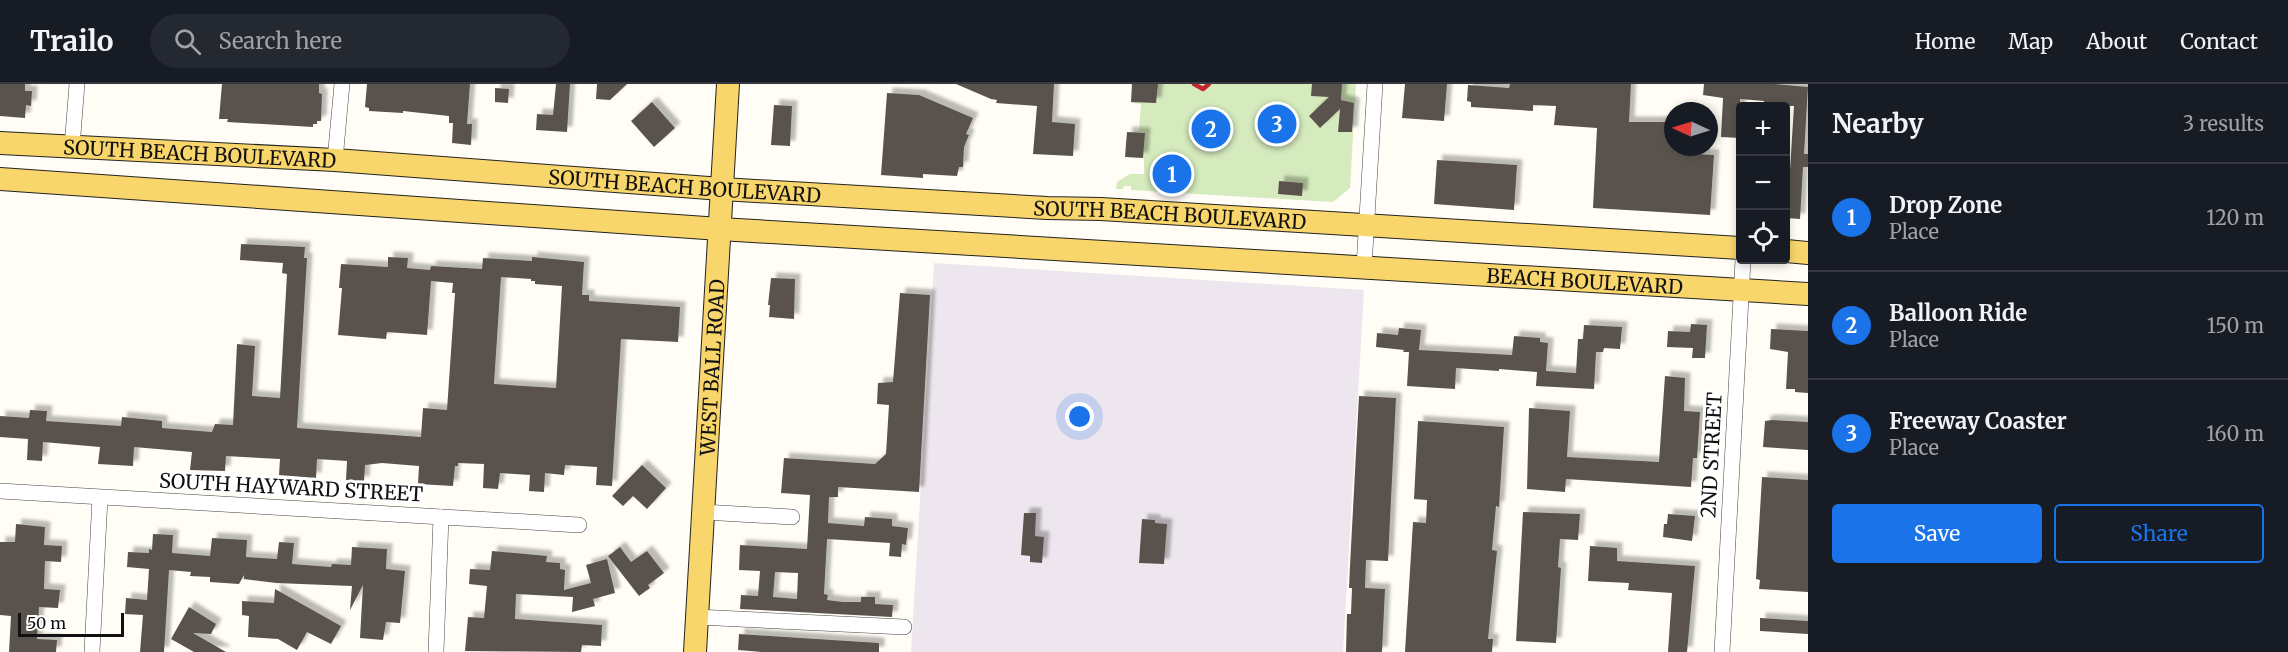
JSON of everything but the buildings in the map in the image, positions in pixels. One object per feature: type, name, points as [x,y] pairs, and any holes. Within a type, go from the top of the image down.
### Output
[{"type":"main road","name":"WEST BALL ROAD","points":[[695,652],[728,84]]},
{"type":"main road","name":"SOUTH BEACH BOULEVARD","points":[[0,143],[335,160],[722,189],[1367,226]]},
{"type":"main road","name":"SOUTH BEACH BOULEVARD","points":[[0,179],[720,229],[1364,267]]},
{"type":"main road","name":"BEACH BOULEVARD","points":[[1367,226],[1736,248]]},
{"type":"main road","points":[[1790,251],[1808,253]]},
{"type":"main road","name":"BEACH BOULEVARD","points":[[1364,267],[1808,294]]},
{"type":"street","points":[[72,147],[76,84]]},
{"type":"street","points":[[335,160],[342,84]]},
{"type":"street","points":[[1364,267],[1376,84]]},
{"type":"street","name":"2ND STREET","points":[[1722,652],[1743,264]]},
{"type":"street","name":"SOUTH HAYWARD STREET","points":[[0,491],[579,525]]},
{"type":"street","points":[[92,652],[100,498]]},
{"type":"street","points":[[703,512],[792,518]]},
{"type":"street","points":[[435,652],[441,517]]},
{"type":"street","points":[[697,617],[904,627]]},
{"type":"shaded area","points":[[934,263],[1364,290],[1343,652],[911,652]]},
{"type":"green space","points":[[1129,84],[1356,84],[1350,188],[1333,202],[1131,190],[1131,186],[1116,189],[1117,182],[1130,174],[1144,174],[1144,157],[1129,153],[1126,145],[1128,137],[1139,131],[1141,104],[1132,103],[1133,86]]},
{"type":"railway","points":[[1194,84],[1203,89],[1209,84]]},
{"type":"place","name":"Freeway Coaster","points":[[1277,124]]},
{"type":"place","name":"Balloon Ride","points":[[1211,129]]},
{"type":"place","name":"Drop Zone","points":[[1172,174]]}]
